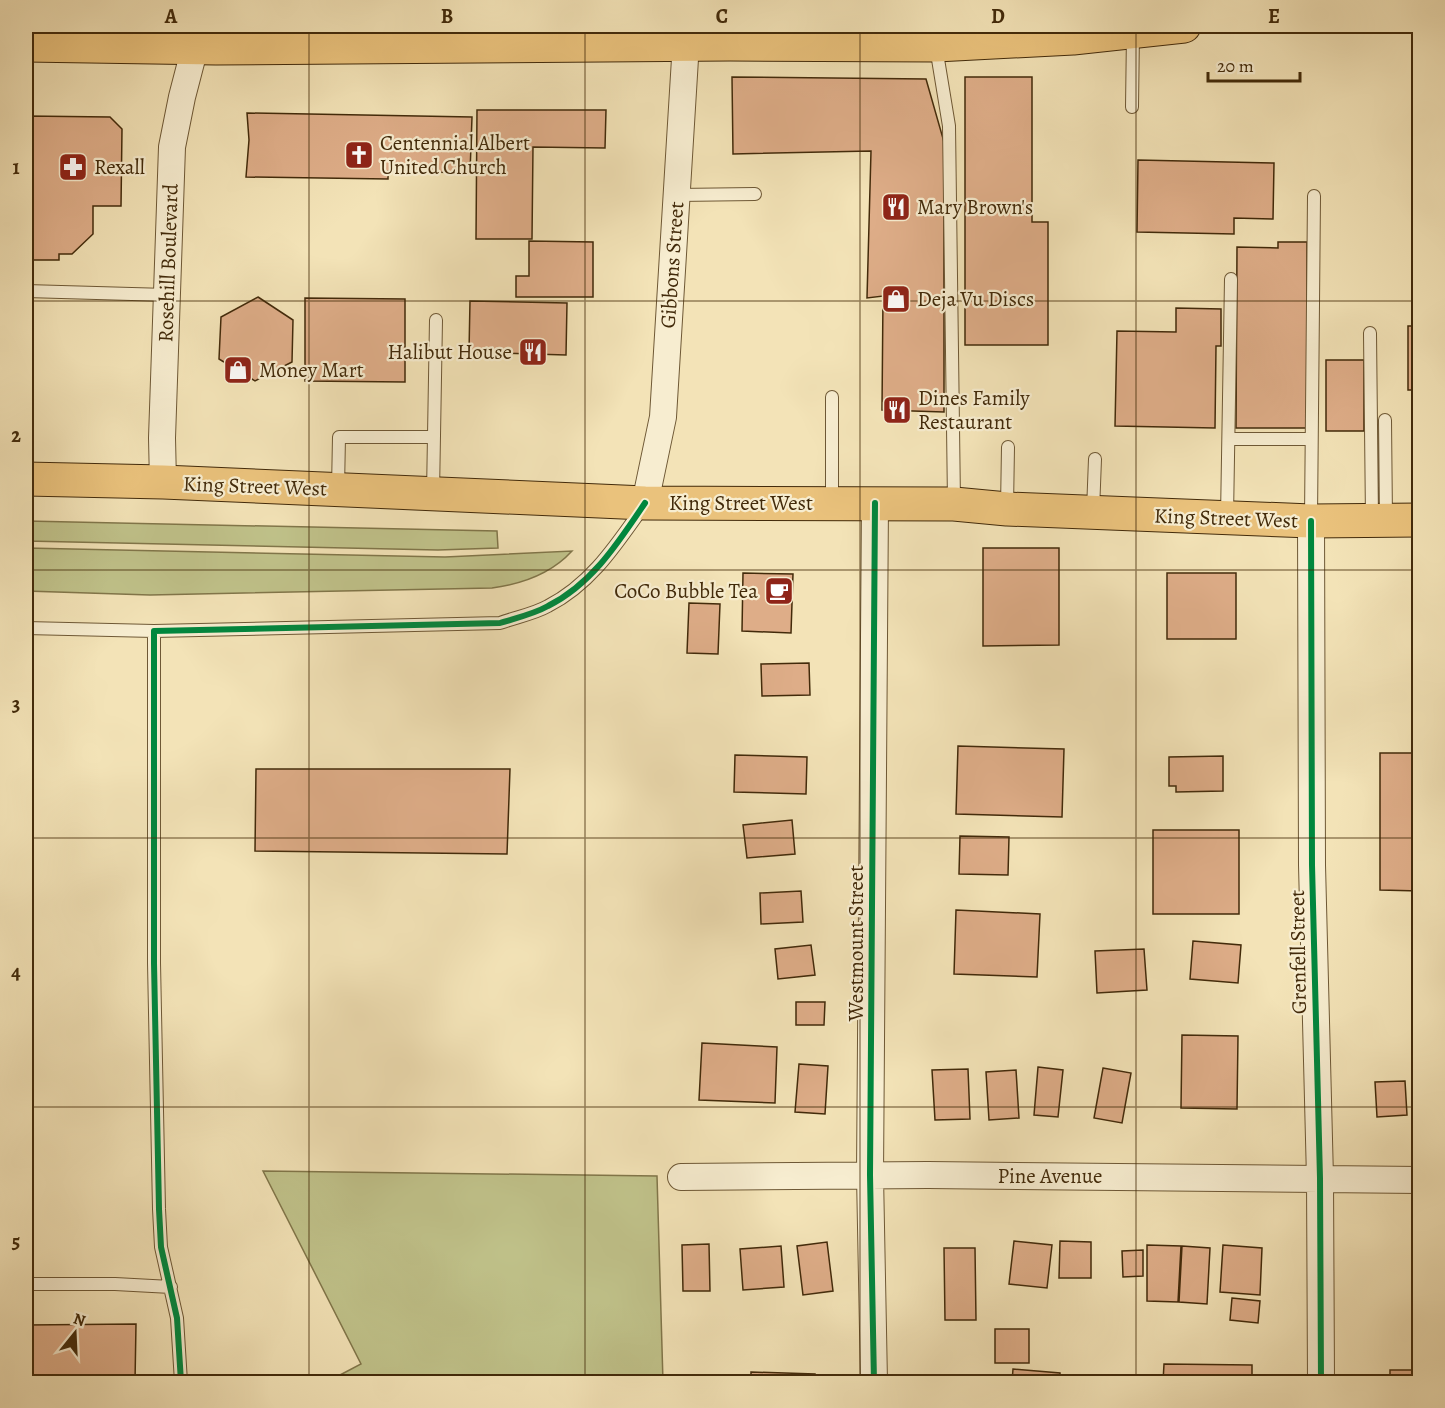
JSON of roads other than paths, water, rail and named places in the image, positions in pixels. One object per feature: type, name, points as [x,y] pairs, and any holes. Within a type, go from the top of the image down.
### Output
[{"type":"main road","points":[[26,45],[209,40],[687,35],[936,45],[1073,38],[1184,26]]},
{"type":"main road","name":"King Street West","points":[[26,479],[163,482],[645,504],[954,504],[1007,509],[1311,521],[1419,520]]},
{"type":"street","name":"Gibbons Street","points":[[645,504],[663,417],[687,35]]},
{"type":"street","name":"Rosehill Boulevard","points":[[163,482],[162,438],[172,147],[182,97],[209,40]]},
{"type":"street","name":"Westmount Street","points":[[874,1383],[870,1175],[875,503]]},
{"type":"street","name":"Grenfell Street","points":[[1311,521],[1312,865],[1320,1179],[1321,1383]]},
{"type":"street","name":"Pine Avenue","points":[[681,1177],[870,1175],[1419,1180]]},
{"type":"lane","points":[[1132,107],[1133,32]]},
{"type":"lane","points":[[936,45],[949,126],[954,504]]},
{"type":"lane","points":[[677,195],[755,194]]},
{"type":"lane","points":[[1311,521],[1314,196]]},
{"type":"lane","points":[[1227,517],[1231,279]]},
{"type":"lane","points":[[26,291],[167,295]]},
{"type":"lane","points":[[433,494],[436,320]]},
{"type":"lane","points":[[1370,333],[1379,520]]},
{"type":"lane","points":[[832,397],[832,503]]},
{"type":"lane","points":[[1379,520],[1385,420]]},
{"type":"lane","points":[[338,490],[339,437],[434,437]]},
{"type":"lane","points":[[1229,439],[1310,439]]},
{"type":"lane","points":[[1007,509],[1008,447]]},
{"type":"lane","points":[[1094,512],[1095,459]]},
{"type":"lane","points":[[26,628],[154,631],[501,623],[548,606],[581,584],[608,558],[645,504]]},
{"type":"lane","points":[[154,631],[156,1127],[161,1247],[177,1318],[181,1383]]},
{"type":"lane","points":[[26,1284],[115,1284],[171,1287]]},
{"type":"place","name":"Centennial Albert United Church","points":[[359,155]]},
{"type":"place","name":"Rexall","points":[[73,167]]},
{"type":"place","name":"Mary Brown's","points":[[896,207]]},
{"type":"place","name":"Deja Vu Discs","points":[[896,299]]},
{"type":"place","name":"Halibut House","points":[[533,352]]},
{"type":"place","name":"Money Mart","points":[[238,370]]},
{"type":"place","name":"Dines Family Restaurant","points":[[897,410]]},
{"type":"place","name":"CoCo Bubble Tea","points":[[779,591]]}]
